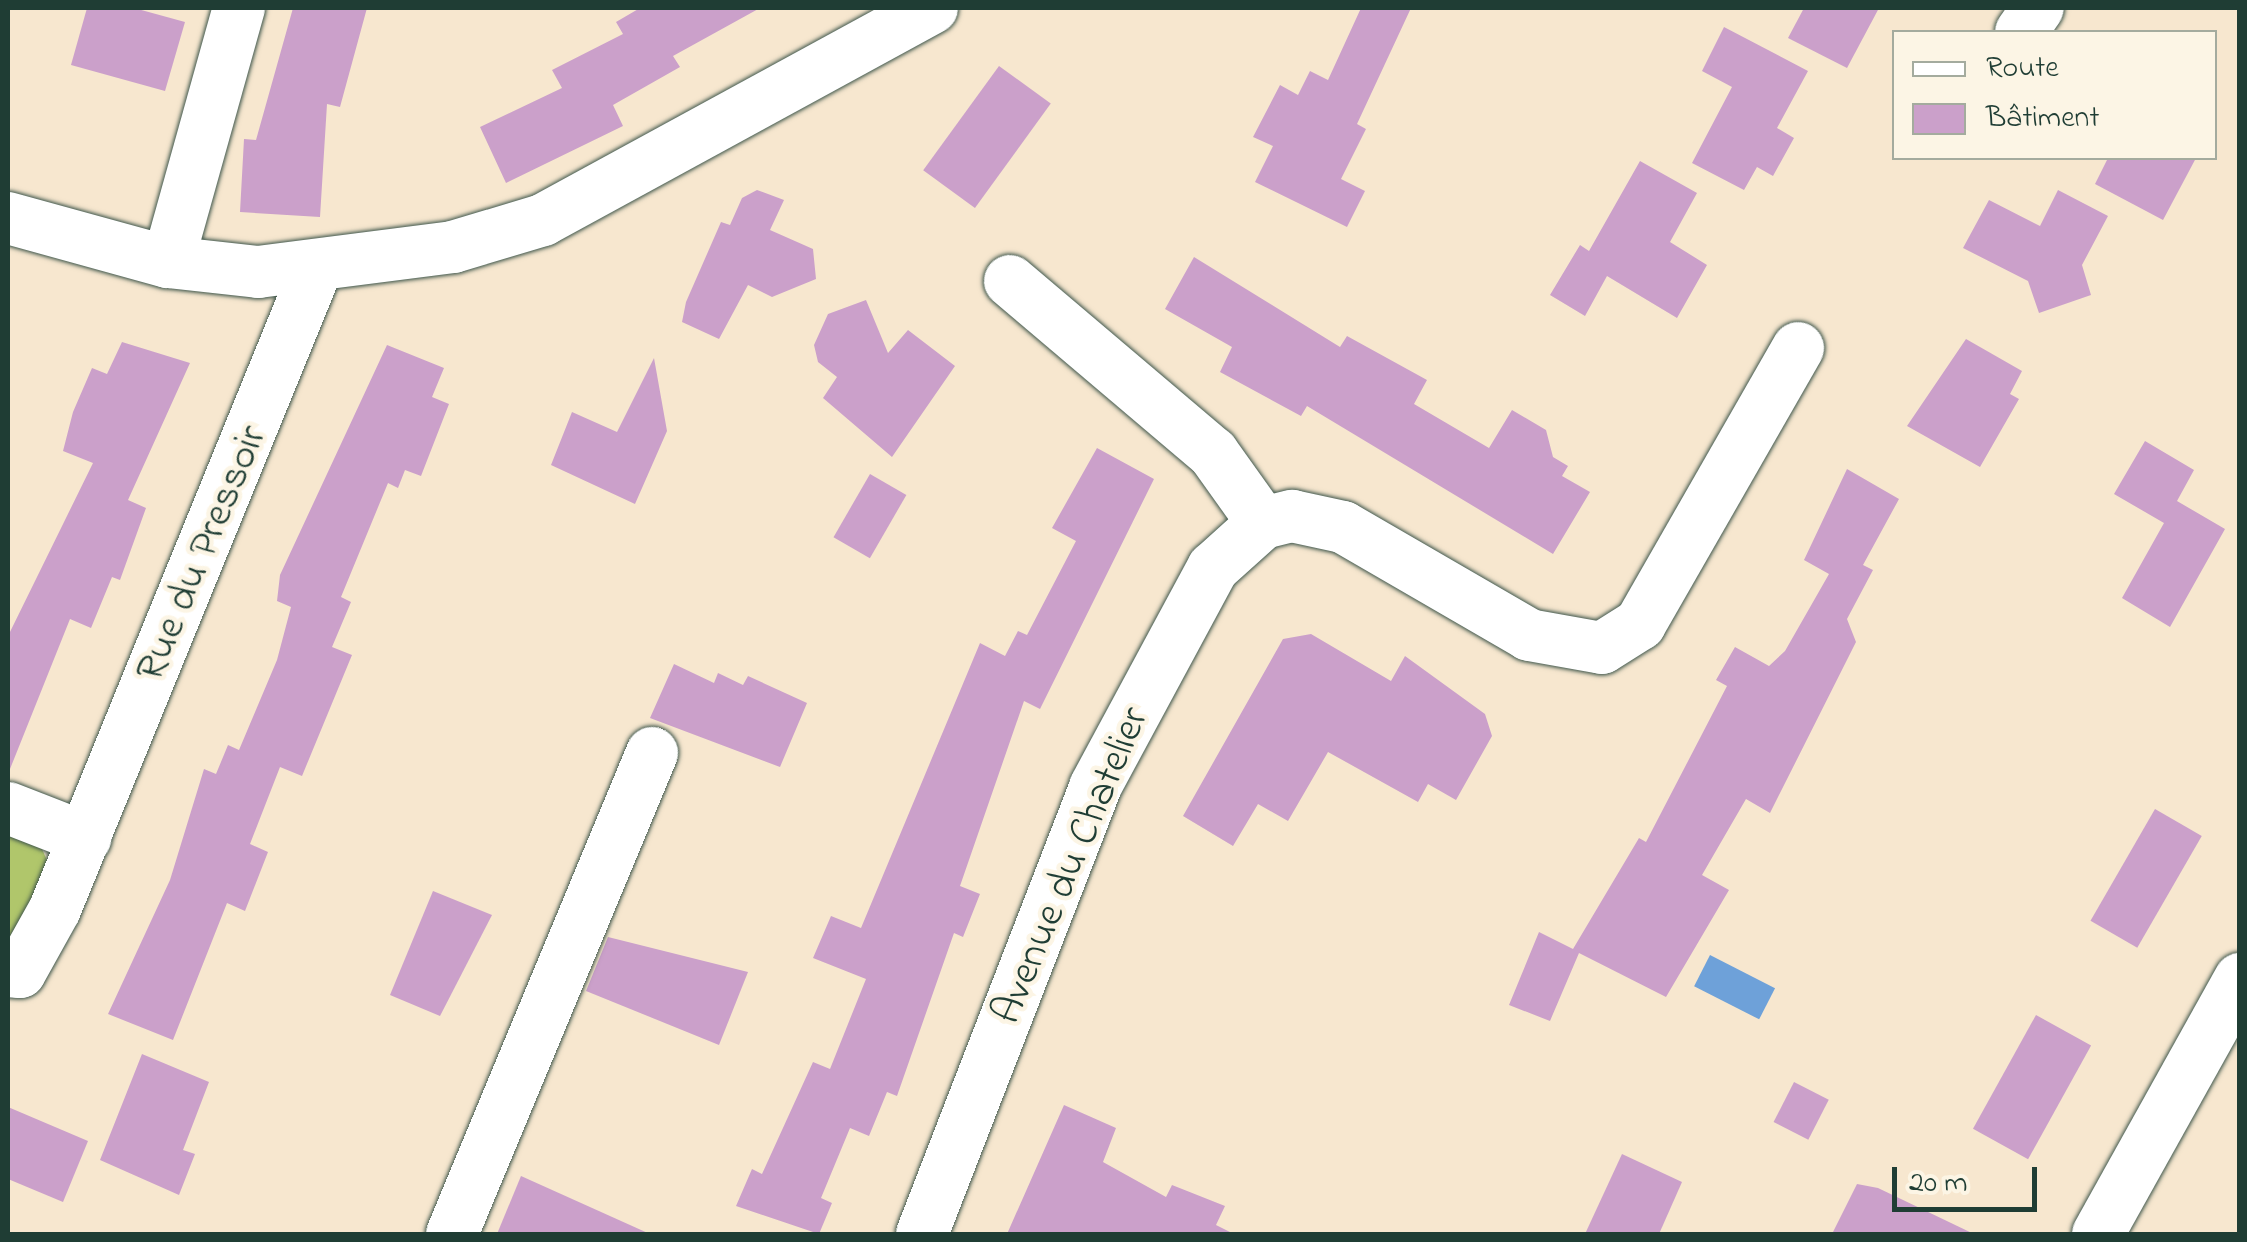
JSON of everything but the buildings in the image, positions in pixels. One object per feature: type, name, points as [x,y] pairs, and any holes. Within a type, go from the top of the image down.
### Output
[{"type":"street","points":[[168,262],[239,8]]},
{"type":"street","points":[[8,218],[168,262],[258,272],[317,268],[434,250],[543,220],[932,8]]},
{"type":"street","points":[[2022,30],[2038,8]]},
{"type":"street","name":"Rue du Pressoir","points":[[8,971],[20,972],[84,838],[317,268]]},
{"type":"street","points":[[1010,282],[1213,453],[1263,523],[1292,516],[1343,526],[1529,635],[1602,648],[1640,624],[1798,348]]},
{"type":"street","name":"Avenue du Chatelier","points":[[922,1234],[1096,788],[1213,568],[1263,523]]},
{"type":"street","points":[[452,1234],[652,753]]},
{"type":"street","points":[[8,808],[84,838]]},
{"type":"street","points":[[2098,1234],[2240,979]]},
{"type":"green space","points":[[8,830],[39,842],[49,865],[8,945]]},
{"type":"water","points":[[1710,955],[1775,988],[1759,1019],[1694,986]]}]
